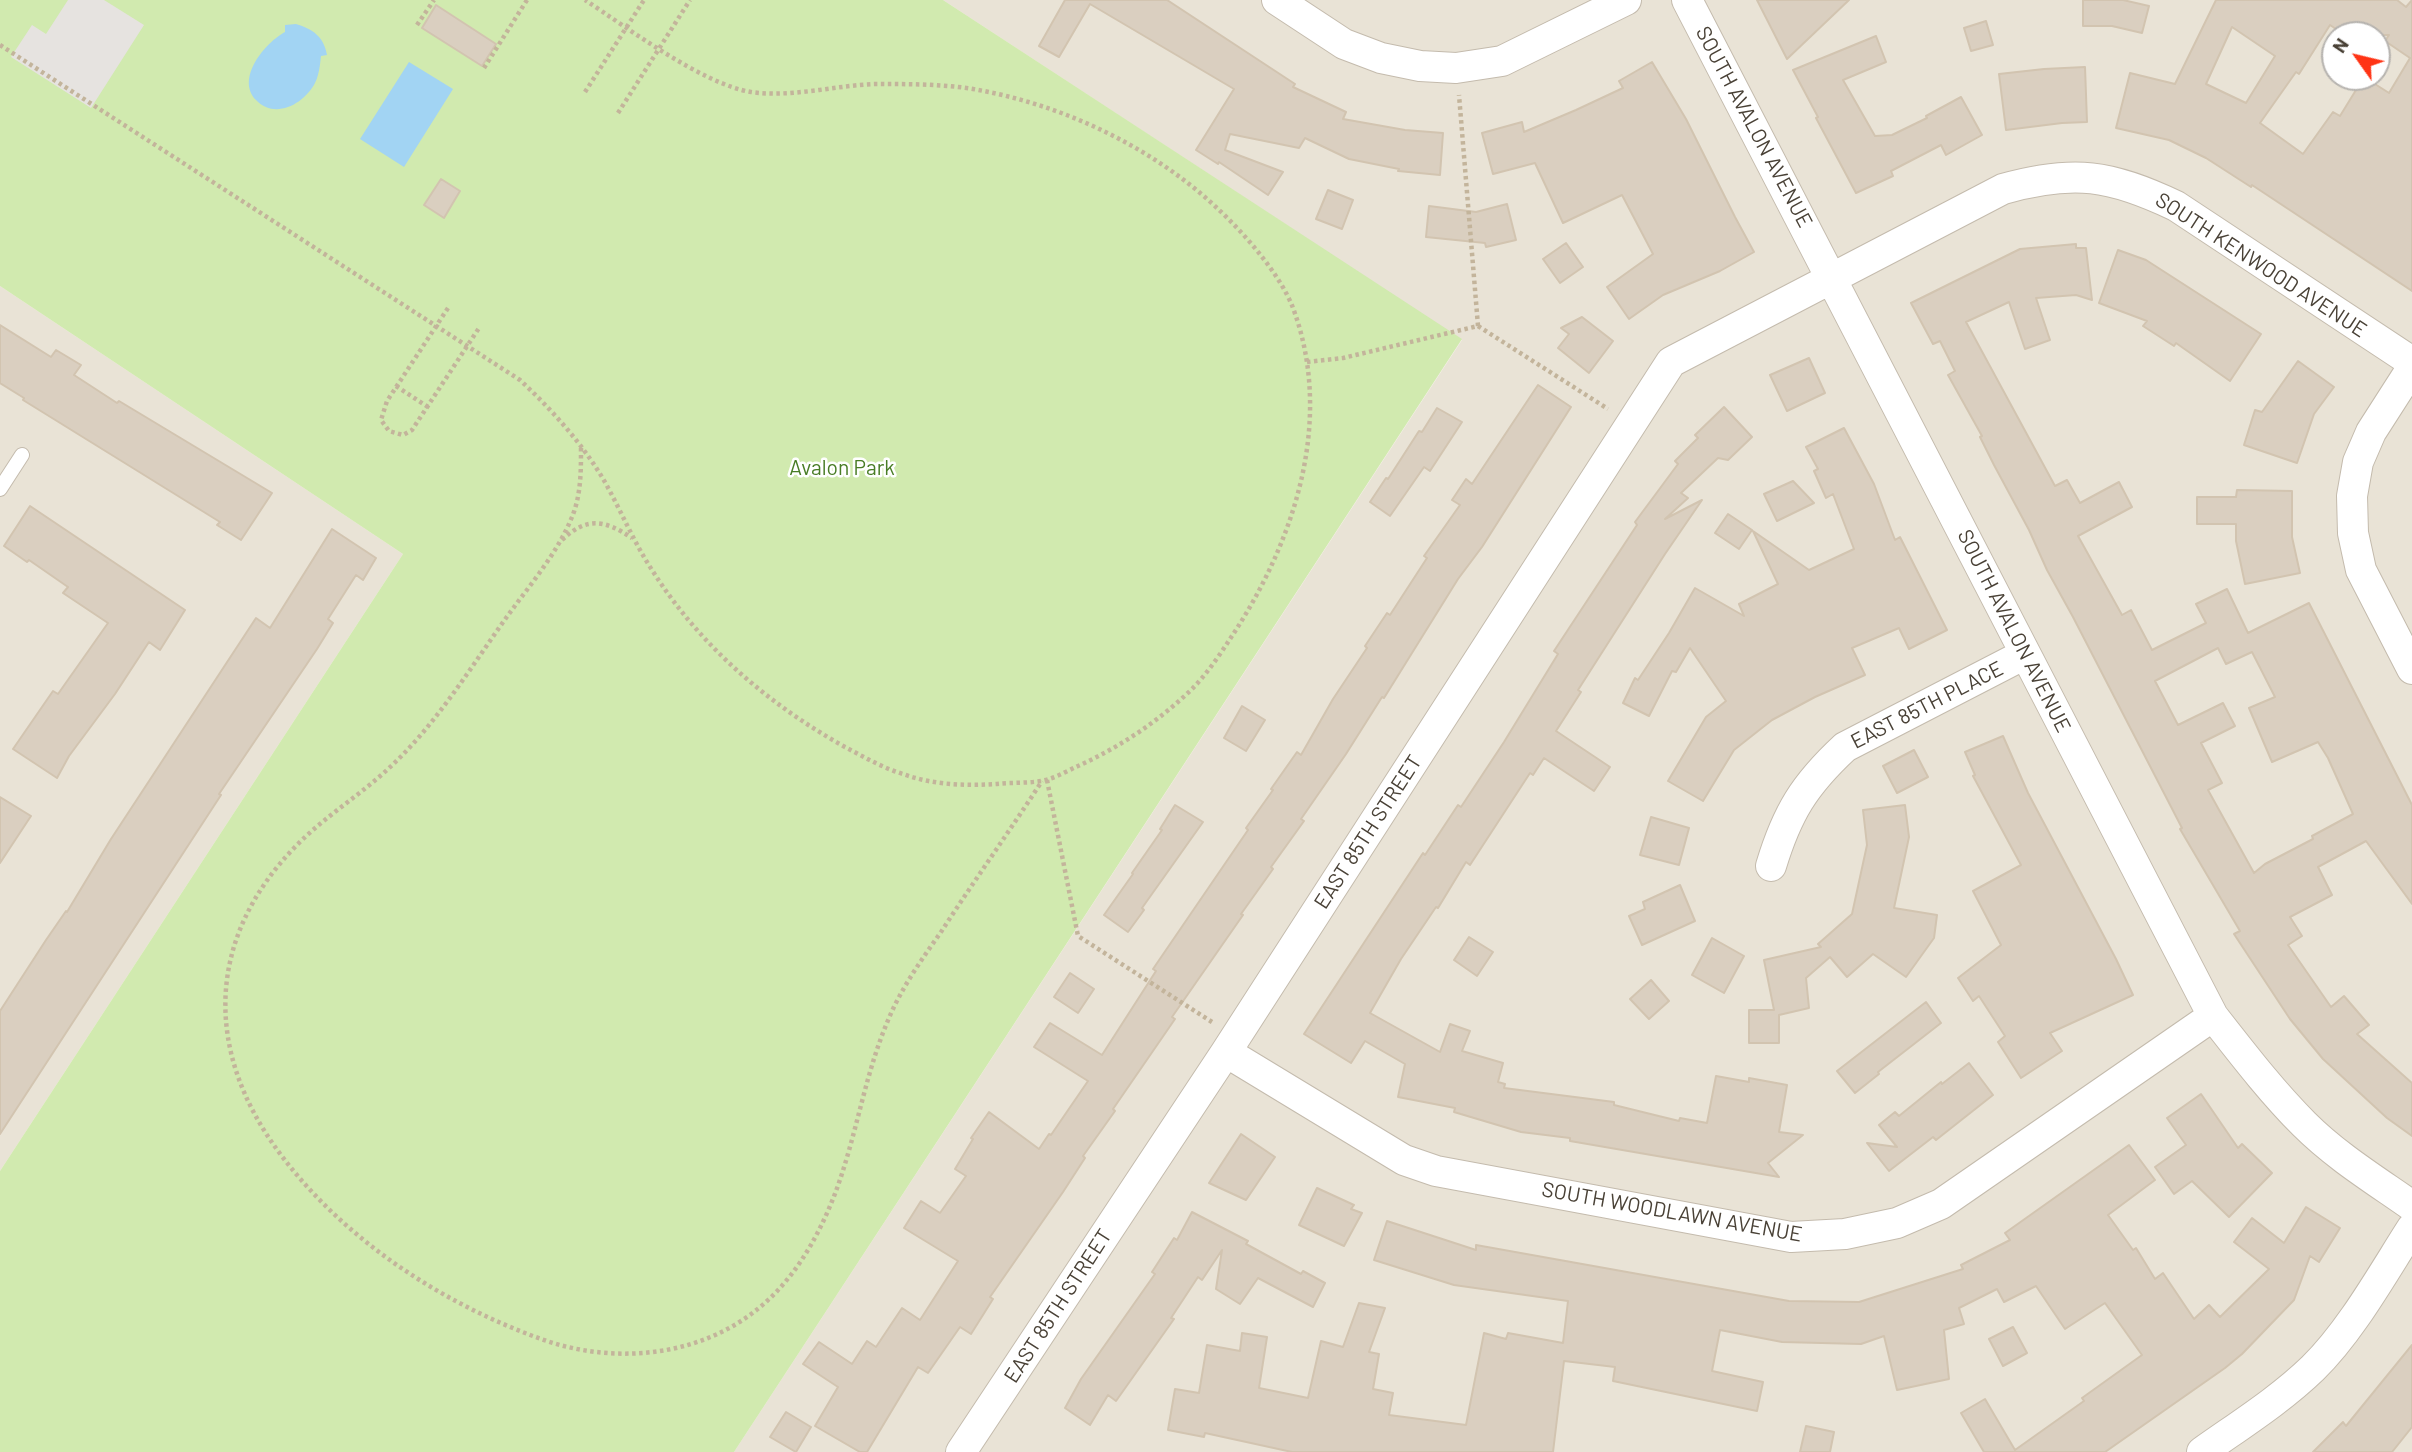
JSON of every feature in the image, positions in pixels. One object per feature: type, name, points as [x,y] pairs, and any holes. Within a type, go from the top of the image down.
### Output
[{"type":"street","points":[[1277,0],[1344,44],[1381,58],[1420,66],[1456,68],[1502,61],[1626,0]]},
{"type":"street","name":"SOUTH AVALON AVENUE","points":[[1688,0],[2214,1016],[2266,1083],[2305,1126],[2348,1162],[2412,1206]]},
{"type":"street","name":"SOUTH KENWOOD AVENUE","points":[[1832,277],[2003,189],[2038,179],[2073,176],[2113,181],[2145,191],[2176,206],[2412,362]]},
{"type":"street","name":"EAST 85TH STREET","points":[[961,1452],[1226,1052],[1671,362],[1832,277]]},
{"type":"street","points":[[2412,368],[2371,432],[2358,462],[2352,496],[2353,533],[2361,570],[2412,668]]},
{"type":"street","name":"EAST 85TH PLACE","points":[[1770,866],[1780,833],[1798,798],[1821,769],[1845,747],[2025,654]]},
{"type":"street","name":"SOUTH WOODLAWN AVENUE","points":[[1226,1052],[1404,1160],[1436,1171],[1791,1237],[1845,1234],[1897,1223],[1941,1204],[2214,1016]]},
{"type":"street","points":[[2202,1452],[2313,1368],[2341,1336],[2412,1228]]},
{"type":"lane","points":[[0,489],[22,454]]},
{"type":"path","points":[[417,25],[434,0]]},
{"type":"path","points":[[484,68],[527,0]]},
{"type":"path","points":[[0,45],[520,380],[552,410],[602,477],[632,539],[655,576],[714,649],[756,689],[810,727],[864,757],[902,774],[966,785],[1045,780],[1099,756],[1133,736],[1168,710],[1195,686],[1245,617],[1265,579],[1296,505],[1305,467],[1310,426],[1307,362],[1302,336],[1291,302],[1273,272],[1245,237],[1216,207],[1179,177],[1126,143],[1078,119],[1020,100],[970,89],[928,85],[873,84],[756,93],[735,88],[706,76],[585,0]]},
{"type":"path","points":[[585,92],[644,0]]},
{"type":"path","points":[[618,113],[690,0]]},
{"type":"path","points":[[1459,96],[1478,326]]},
{"type":"path","points":[[448,308],[396,386],[383,411],[381,420],[389,431],[403,435],[412,430],[479,327]]},
{"type":"path","points":[[1307,362],[1343,358],[1478,326],[1608,409]]},
{"type":"path","points":[[396,386],[428,407]]},
{"type":"path","points":[[560,542],[580,493],[581,448]]},
{"type":"path","points":[[632,539],[615,527],[600,523],[573,530],[560,542],[442,708],[414,742],[388,769],[298,843],[272,873],[251,901],[230,962],[225,991],[226,1025],[232,1061],[245,1099],[269,1140],[299,1179],[375,1250],[459,1303],[503,1324],[578,1350],[649,1353],[681,1348],[712,1337],[767,1302],[791,1275],[816,1238],[849,1153],[877,1048],[891,1013],[925,956],[1045,780]]},
{"type":"path","points":[[1045,780],[1078,936],[1212,1022]]},
{"type":"shaded area","points":[[68,0],[104,0],[144,25],[91,108],[11,57],[32,25],[46,34]]},
{"type":"shaded area","points":[[943,0],[2412,0],[2412,1452],[734,1452],[1462,340]]},
{"type":"shaded area","points":[[0,286],[403,554],[0,1171]]},
{"type":"green space","name":"Avalon Park","points":[[0,0],[943,0],[1462,339],[734,1452],[0,1452],[0,1171],[403,554],[0,286]]},
{"type":"water","points":[[296,24],[317,35],[327,55],[321,56],[316,80],[304,97],[288,107],[272,109],[256,100],[250,91],[251,71],[262,52],[285,32],[285,25]]},
{"type":"water","points":[[409,62],[453,89],[404,167],[360,139]]},
{"type":"building","points":[[1065,0],[1167,0],[1295,84],[1293,87],[1346,112],[1343,119],[1405,130],[1443,133],[1440,175],[1398,171],[1399,169],[1349,159],[1305,138],[1299,148],[1230,134],[1225,150],[1283,172],[1268,195],[1196,150],[1234,89],[1090,4],[1059,57],[1039,46]]},
{"type":"building","points":[[1757,0],[1849,0],[1787,59]]},
{"type":"building","points":[[2083,0],[2123,0],[2149,6],[2142,33],[2112,26],[2083,26]]},
{"type":"building","points":[[2216,0],[2397,0],[2406,7],[2412,0],[2412,291],[2252,185],[2251,187],[2206,158],[2169,140],[2116,128],[2130,73],[2175,84]],"holes":[[[2232,27],[2275,56],[2246,103],[2206,84]]]},
{"type":"building","points":[[436,5],[496,44],[482,66],[422,28]]},
{"type":"building","points":[[1986,21],[1993,45],[1971,51],[1964,28]]},
{"type":"building","points":[[1876,36],[1886,62],[1843,80],[1875,136],[1892,135],[1961,97],[1982,135],[1946,155],[1941,145],[1891,171],[1893,176],[1856,193],[1793,70]]},
{"type":"building","points":[[1652,62],[1686,119],[1754,252],[1720,271],[1663,295],[1629,319],[1607,287],[1653,254],[1622,195],[1563,223],[1535,163],[1493,174],[1482,133],[1522,122],[1524,132],[1623,88],[1619,81]]},
{"type":"building","points":[[2085,67],[2087,122],[2006,130],[1999,74]]},
{"type":"building","points":[[441,179],[460,191],[444,218],[424,205]]},
{"type":"building","points":[[1328,190],[1353,200],[1342,229],[1316,219]]},
{"type":"building","points":[[1507,204],[1516,240],[1486,247],[1485,243],[1426,237],[1429,206],[1476,212]]},
{"type":"building","points":[[1566,243],[1583,267],[1560,283],[1543,259]]},
{"type":"building","points":[[2076,244],[2076,248],[2086,248],[2092,300],[2076,295],[2036,298],[2050,340],[2025,349],[2009,302],[1966,322],[2055,486],[2067,480],[2080,503],[2119,482],[2132,507],[2078,536],[2122,615],[2131,610],[2152,650],[2206,623],[2196,604],[2227,589],[2248,633],[2309,603],[2412,805],[2412,904],[2366,841],[2318,867],[2332,895],[2290,917],[2302,936],[2288,945],[2331,1007],[2344,996],[2369,1025],[2357,1034],[2412,1083],[2412,1136],[2387,1118],[2323,1059],[2290,1019],[2234,934],[2240,931],[2180,829],[2182,828],[1994,465],[1980,437],[1982,436],[1948,375],[1955,371],[1940,341],[1933,344],[1911,303],[2020,249]],"holes":[[[2218,648],[2226,664],[2252,652],[2275,697],[2249,708],[2272,762],[2318,742],[2353,814],[2254,873],[2208,790],[2222,783],[2201,743],[2235,726],[2223,703],[2178,725],[2155,681]]]},
{"type":"building","points":[[2118,250],[2146,260],[2261,334],[2230,381],[2176,343],[2174,346],[2143,326],[2147,321],[2099,303]]},
{"type":"building","points":[[1582,317],[1613,341],[1589,373],[1558,348],[1569,334],[1561,328]]},
{"type":"building","points":[[0,325],[51,357],[56,350],[81,365],[74,375],[272,493],[241,540],[217,525],[220,522],[0,383]]},
{"type":"building","points":[[1809,358],[1825,393],[1787,411],[1770,375]]},
{"type":"building","points":[[2298,361],[2334,387],[2314,414],[2297,463],[2244,445],[2255,410],[2262,412]]},
{"type":"building","points":[[1538,385],[1571,407],[1384,698],[1382,697],[1301,819],[1304,821],[1271,867],[1273,869],[1241,914],[1243,915],[1172,1017],[1175,1019],[1113,1109],[1115,1111],[1083,1156],[1085,1158],[1063,1192],[990,1297],[993,1299],[971,1334],[960,1327],[928,1373],[918,1367],[867,1452],[860,1452],[815,1426],[838,1387],[803,1364],[819,1342],[852,1364],[867,1341],[876,1347],[902,1308],[920,1320],[958,1261],[904,1228],[921,1201],[940,1213],[966,1176],[955,1169],[973,1139],[971,1138],[989,1112],[1039,1149],[1049,1134],[1051,1135],[1088,1081],[1034,1047],[1050,1023],[1102,1055],[1156,971],[1153,969],[1248,830],[1246,828],[1273,790],[1271,789],[1297,752],[1301,755],[1333,699],[1367,648],[1365,646],[1387,613],[1390,615],[1427,558],[1424,556],[1460,505],[1452,500],[1466,479],[1472,484]]},
{"type":"building","points":[[1724,407],[1752,437],[1728,460],[1718,458],[1681,493],[1688,498],[1665,519],[1702,500],[1578,690],[1581,692],[1556,731],[1610,767],[1594,791],[1544,758],[1533,775],[1530,773],[1470,865],[1466,862],[1438,908],[1436,907],[1401,959],[1370,1013],[1440,1052],[1450,1024],[1470,1031],[1462,1051],[1503,1063],[1498,1082],[1505,1084],[1504,1088],[1614,1102],[1614,1105],[1679,1121],[1680,1118],[1707,1123],[1716,1076],[1749,1082],[1749,1078],[1787,1085],[1779,1132],[1803,1135],[1768,1163],[1779,1177],[1570,1141],[1570,1138],[1521,1132],[1454,1112],[1455,1108],[1398,1097],[1405,1064],[1365,1041],[1351,1063],[1304,1034],[1423,853],[1425,855],[1458,805],[1461,807],[1504,742],[1558,654],[1554,651],[1637,525],[1635,522],[1678,464],[1675,461],[1698,438],[1695,435]]},
{"type":"building","points":[[1437,408],[1462,422],[1430,471],[1424,467],[1390,516],[1370,502]]},
{"type":"building","points":[[1844,428],[1874,484],[1895,540],[1900,537],[1947,630],[1909,649],[1899,628],[1852,648],[1865,675],[1772,720],[1734,750],[1703,801],[1668,781],[1706,717],[1726,701],[1690,648],[1676,672],[1672,671],[1649,716],[1623,703],[1635,678],[1638,680],[1695,588],[1744,616],[1739,604],[1778,584],[1753,531],[1809,570],[1854,549],[1833,494],[1826,498],[1814,471],[1818,469],[1806,447]]},
{"type":"building","points":[[1793,481],[1814,503],[1777,521],[1764,494]]},
{"type":"building","points":[[2237,490],[2292,491],[2292,537],[2300,573],[2245,584],[2236,541],[2236,524],[2197,524],[2197,497],[2236,497]]},
{"type":"building","points":[[30,506],[185,610],[160,650],[149,642],[69,756],[57,778],[13,749],[53,691],[58,694],[108,623],[63,593],[68,587],[4,546]]},
{"type":"building","points":[[1728,514],[1752,530],[1739,549],[1715,533]]},
{"type":"building","points":[[332,529],[376,558],[363,580],[356,575],[328,619],[333,623],[317,649],[219,794],[221,795],[0,1134],[0,1011],[67,912],[111,839],[256,618],[270,628]]},
{"type":"building","points":[[1242,706],[1265,720],[1246,751],[1224,738]]},
{"type":"building","points":[[2003,736],[2028,793],[2133,995],[2050,1033],[2062,1051],[2021,1078],[1998,1042],[2005,1036],[1979,996],[1973,1001],[1958,978],[2001,945],[1973,891],[2021,865],[1973,776],[1975,775],[1965,752]]},
{"type":"building","points":[[1914,750],[1928,777],[1897,793],[1883,766]]},
{"type":"building","points":[[0,797],[31,816],[0,863]]},
{"type":"building","points":[[1175,805],[1203,822],[1128,932],[1104,915],[1162,830],[1160,829]]},
{"type":"building","points":[[1905,805],[1909,837],[1894,908],[1937,915],[1934,938],[1906,977],[1873,954],[1847,977],[1830,957],[1806,978],[1809,1008],[1779,1015],[1779,1043],[1749,1043],[1749,1010],[1774,1010],[1764,960],[1821,947],[1818,944],[1852,914],[1867,845],[1863,810]]},
{"type":"building","points":[[1651,817],[1689,828],[1679,865],[1640,855]]},
{"type":"building","points":[[1680,885],[1695,921],[1642,945],[1629,916],[1645,909],[1643,902]]},
{"type":"building","points":[[1469,937],[1493,952],[1477,976],[1454,960]]},
{"type":"building","points":[[1712,938],[1744,956],[1724,993],[1692,975]]},
{"type":"building","points":[[1070,973],[1094,989],[1078,1013],[1054,997]]},
{"type":"building","points":[[1651,980],[1669,1001],[1649,1019],[1630,999]]},
{"type":"building","points":[[1926,1002],[1941,1023],[1855,1093],[1837,1071]]},
{"type":"building","points":[[1969,1063],[1993,1095],[1936,1140],[1933,1137],[1889,1171],[1867,1143],[1897,1147],[1879,1125],[1895,1112],[1899,1116]]},
{"type":"building","points":[[2201,1094],[2238,1148],[2242,1144],[2272,1173],[2229,1217],[2192,1181],[2174,1194],[2155,1167],[2186,1145],[2167,1118]]},
{"type":"building","points":[[1241,1134],[1275,1157],[1246,1200],[1209,1183]]},
{"type":"building","points":[[2129,1145],[2155,1180],[2108,1215],[2133,1250],[2136,1248],[2155,1279],[2163,1273],[2194,1319],[2209,1305],[2220,1317],[2269,1269],[2234,1242],[2252,1218],[2284,1243],[2306,1207],[2340,1228],[2319,1262],[2310,1256],[2294,1300],[2242,1354],[2105,1452],[1984,1452],[1961,1413],[1985,1399],[2015,1450],[2142,1355],[2105,1303],[2065,1329],[2036,1286],[2004,1302],[1997,1289],[1959,1308],[1964,1324],[1944,1330],[1949,1379],[1897,1390],[1884,1336],[1861,1344],[1782,1342],[1720,1330],[1712,1371],[1763,1382],[1757,1411],[1613,1381],[1615,1367],[1564,1361],[1553,1452],[1292,1452],[1205,1433],[1204,1437],[1168,1430],[1175,1389],[1199,1393],[1207,1345],[1240,1351],[1242,1333],[1267,1337],[1259,1388],[1308,1398],[1321,1341],[1343,1347],[1359,1303],[1385,1308],[1369,1352],[1379,1354],[1373,1389],[1393,1393],[1389,1415],[1466,1425],[1484,1333],[1506,1339],[1508,1333],[1563,1343],[1568,1301],[1454,1285],[1374,1260],[1387,1221],[1476,1250],[1476,1245],[1789,1301],[1859,1302],[1963,1269],[1961,1265],[2010,1240],[2005,1233]]},
{"type":"building","points":[[1317,1188],[1354,1205],[1351,1209],[1362,1213],[1344,1246],[1299,1225]]},
{"type":"building","points":[[1192,1212],[1248,1241],[1246,1244],[1301,1274],[1303,1271],[1325,1283],[1313,1307],[1258,1278],[1240,1304],[1216,1289],[1222,1250],[1202,1280],[1198,1277],[1171,1318],[1174,1319],[1116,1401],[1108,1395],[1090,1425],[1065,1408],[1081,1379],[1155,1274],[1152,1272],[1174,1238],[1177,1240]]},
{"type":"building","points":[[2013,1327],[2027,1353],[2003,1366],[1989,1339]]},
{"type":"building","points":[[2412,1345],[2412,1427],[2392,1452],[2313,1452],[2343,1422],[2346,1426]]},
{"type":"building","points":[[786,1412],[811,1427],[796,1452],[770,1437]]},
{"type":"building","points":[[1806,1426],[1834,1432],[1830,1452],[1800,1452]]}]
